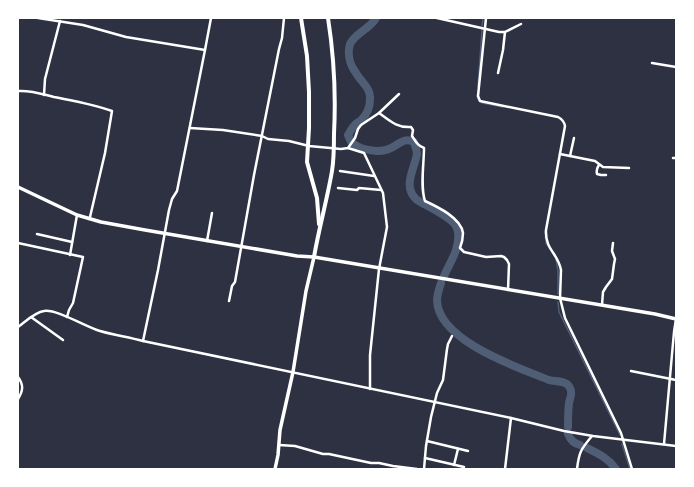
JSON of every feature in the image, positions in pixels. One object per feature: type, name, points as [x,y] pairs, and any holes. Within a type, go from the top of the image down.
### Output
[{"type":"main road","points":[[301,18],[309,92],[309,146],[307,162],[318,198],[319,228]]},
{"type":"main road","points":[[275,469],[280,430],[293,372],[306,290],[328,194],[332,169],[334,148],[335,89],[328,18]]},
{"type":"main road","points":[[18,187],[77,215],[100,222],[207,241],[560,298],[676,319]]},
{"type":"street","points":[[38,18],[84,25],[126,37],[205,50]]},
{"type":"street","points":[[142,341],[172,199],[177,191],[211,18]]},
{"type":"street","points":[[229,301],[232,286],[235,282],[254,175],[282,38],[284,18]]},
{"type":"street","points":[[436,18],[499,32],[505,32],[521,24]]},
{"type":"street","points":[[486,18],[478,99],[482,102],[558,117],[564,121],[565,126],[546,234],[548,245],[558,260],[561,270],[560,298],[564,318],[624,440],[632,469]]},
{"type":"street","points":[[44,95],[45,79],[60,21]]},
{"type":"street","points":[[498,73],[505,32]]},
{"type":"street","points":[[652,63],[676,67]]},
{"type":"street","points":[[18,91],[31,91],[112,111],[105,153],[89,219]]},
{"type":"street","points":[[190,128],[223,130],[262,136],[268,139],[289,141],[309,146],[341,149],[349,146],[356,138],[358,129],[361,125],[379,112],[399,94]]},
{"type":"street","points":[[379,112],[394,124],[404,127],[411,127],[413,130],[412,136],[414,140],[419,146],[424,148],[423,182],[425,201],[450,215],[458,222],[463,231],[463,240],[460,248],[464,252],[486,257],[500,256],[507,260],[509,264],[508,290]]},
{"type":"street","points":[[570,156],[574,138]]},
{"type":"street","points":[[349,146],[364,153],[382,190],[387,227],[379,269],[370,355],[370,389]]},
{"type":"street","points":[[560,154],[595,162],[606,168],[629,168]]},
{"type":"street","points":[[599,165],[596,171],[597,174],[606,175]]},
{"type":"street","points":[[340,171],[375,176]]},
{"type":"street","points":[[338,188],[382,190]]},
{"type":"street","points":[[207,241],[212,213]]},
{"type":"street","points":[[70,254],[77,215]]},
{"type":"street","points":[[37,234],[72,242]]},
{"type":"street","points":[[18,243],[83,257],[73,303],[67,317]]},
{"type":"street","points":[[602,306],[604,292],[612,279],[615,259],[612,251],[613,243]]},
{"type":"street","points":[[18,327],[42,311],[51,311],[100,331],[142,341],[592,436],[676,446]]},
{"type":"street","points":[[31,317],[63,340]]},
{"type":"street","points":[[664,444],[676,319]]},
{"type":"street","points":[[424,469],[431,418],[437,393],[443,380],[448,344],[452,336]]},
{"type":"street","points":[[631,371],[676,380]]},
{"type":"street","points":[[18,377],[23,385],[22,392],[18,399]]},
{"type":"street","points":[[505,469],[511,418]]},
{"type":"street","points":[[577,469],[581,450],[592,436]]},
{"type":"street","points":[[427,441],[468,451]]},
{"type":"street","points":[[279,445],[295,446],[323,454],[371,463],[417,469]]},
{"type":"street","points":[[454,465],[458,449]]},
{"type":"street","points":[[425,458],[464,467]]},
{"type":"waterway","points":[[376,18],[355,37],[350,44],[349,55],[351,63],[354,70],[367,88],[370,99],[369,107],[365,115],[354,125],[348,135],[354,145],[373,151],[388,150],[407,140],[414,142],[417,154],[410,178],[410,190],[417,200],[449,219],[456,226],[458,232],[456,250],[444,276]]},
{"type":"waterway","points":[[482,26],[483,18]]},
{"type":"waterway","points":[[478,86],[482,30]]},
{"type":"waterway","points":[[477,96],[482,103],[503,107]]},
{"type":"waterway","points":[[545,232],[546,243],[550,249]]},
{"type":"waterway","points":[[556,259],[558,271],[558,294]]},
{"type":"waterway","points":[[441,283],[437,301],[441,315],[451,328],[465,340],[482,351],[518,368],[549,380],[564,382],[569,385],[571,394],[568,427]]},
{"type":"waterway","points":[[558,302],[559,312],[620,435]]},
{"type":"waterway","points":[[568,434],[573,441],[580,445]]},
{"type":"waterway","points":[[622,444],[630,469]]},
{"type":"waterway","points":[[587,448],[606,459],[616,469]]}]
